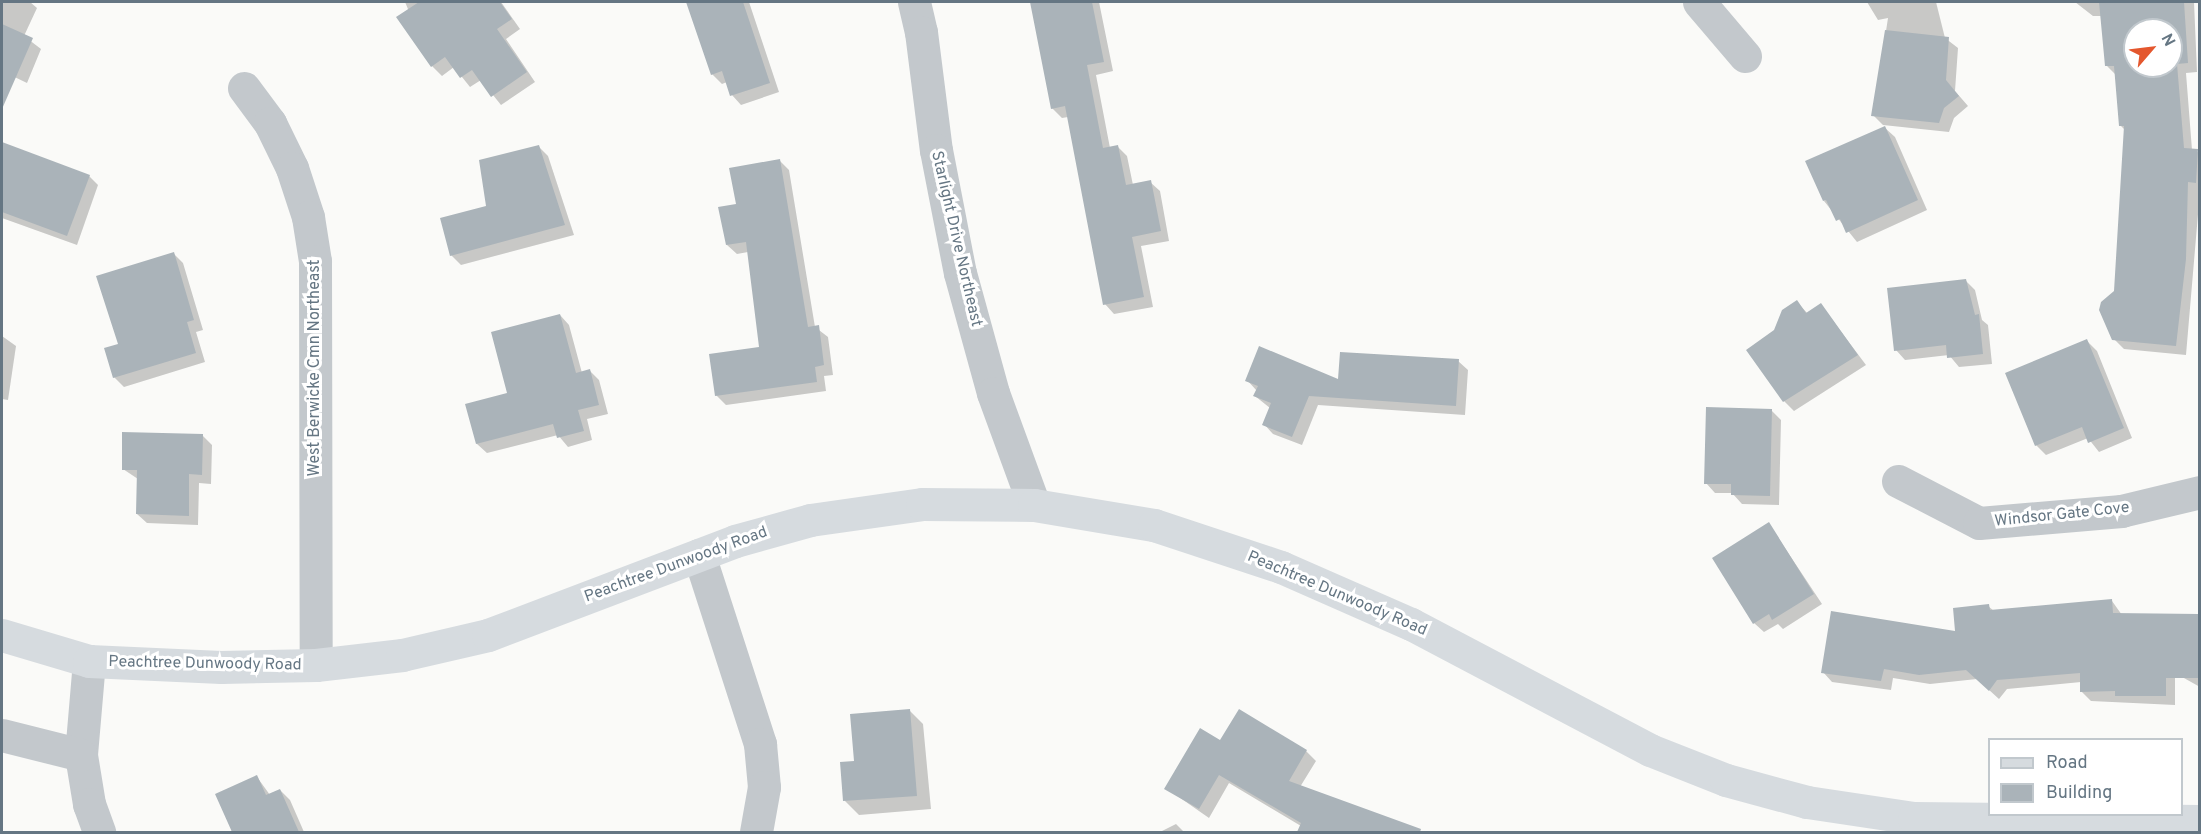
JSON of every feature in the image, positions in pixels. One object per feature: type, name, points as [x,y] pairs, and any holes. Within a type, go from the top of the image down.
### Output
[{"type":"main road","name":"Peachtree Dunwoody Road","points":[[2,636],[89,661],[221,667],[316,665],[402,654],[488,635],[699,555],[810,520],[922,504],[1034,505],[1154,525],[1281,567],[1412,624],[1650,750],[1726,780],[1808,802],[1914,818],[2199,821]]},
{"type":"street","name":"Starlight Drive Northeast","points":[[914,2],[921,32],[936,150],[960,273],[993,393],[1034,505]]},
{"type":"street","points":[[1699,2],[1745,56]]},
{"type":"street","name":"West Berwicke Cmn Northeast","points":[[244,88],[270,123],[292,168],[308,217],[315,261],[316,665]]},
{"type":"street","name":"Windsor Gate Cove","points":[[1898,481],[1979,523],[2121,511],[2199,492]]},
{"type":"street","points":[[699,555],[760,744],[764,787],[756,832]]},
{"type":"street","points":[[89,661],[81,755],[89,804],[99,832]]},
{"type":"street","points":[[2,735],[81,755]]},
{"type":"building","points":[[419,2],[500,2],[512,19],[497,29],[527,72],[491,97],[472,70],[460,78],[445,57],[431,67],[396,17]]},
{"type":"building","points":[[686,2],[743,2],[770,83],[730,96],[722,71],[711,75]]},
{"type":"building","points":[[1030,2],[1092,2],[1104,62],[1087,65],[1103,148],[1118,145],[1126,185],[1151,180],[1161,231],[1132,237],[1144,297],[1103,305],[1065,106],[1051,109]]},
{"type":"building","points":[[2099,2],[2184,2],[2188,63],[2183,63],[2183,18],[2123,18],[2123,78],[2178,78],[2184,148],[2198,149],[2196,183],[2188,182],[2186,259],[2176,346],[2112,340],[2099,310],[2101,302],[2114,291],[2124,126],[2119,126],[2114,66],[2105,66]]},
{"type":"building","points":[[2,24],[33,38],[2,109]]},
{"type":"building","points":[[1885,30],[1949,37],[1946,80],[1959,96],[1944,108],[1939,123],[1871,116]]},
{"type":"building","points":[[1885,126],[1918,200],[1846,233],[1840,219],[1836,221],[1826,200],[1823,201],[1805,161]]},
{"type":"building","points":[[2,142],[90,175],[67,236],[2,212]]},
{"type":"building","points":[[539,145],[565,225],[450,256],[440,218],[486,206],[479,160]]},
{"type":"building","points":[[780,159],[808,327],[819,325],[824,365],[815,367],[817,382],[715,396],[709,354],[759,347],[746,242],[726,245],[718,207],[736,204],[729,168]]},
{"type":"building","points":[[174,252],[194,320],[187,322],[196,353],[113,378],[104,348],[118,344],[96,276]]},
{"type":"building","points":[[1966,279],[1975,315],[1979,314],[1983,354],[1947,358],[1946,345],[1894,351],[1887,288]]},
{"type":"building","points":[[1797,300],[1806,313],[1821,303],[1858,355],[1783,402],[1746,350],[1774,330],[1782,310]]},
{"type":"building","points":[[560,314],[576,373],[590,369],[599,405],[578,410],[584,431],[557,438],[553,424],[476,444],[465,404],[507,393],[491,332]]},
{"type":"building","points":[[2087,339],[2124,428],[2088,443],[2082,427],[2035,446],[2005,373]]},
{"type":"building","points":[[1259,346],[1338,379],[1340,352],[1459,359],[1456,406],[1309,396],[1292,437],[1262,425],[1271,403],[1253,396],[1258,386],[1245,381]]},
{"type":"building","points":[[1706,407],[1772,409],[1770,496],[1731,495],[1731,484],[1704,484]]},
{"type":"building","points":[[122,432],[203,434],[202,475],[189,474],[189,516],[136,514],[137,470],[122,470]]},
{"type":"building","points":[[1769,522],[1814,594],[1772,620],[1769,614],[1753,624],[1712,558]]},
{"type":"building","points":[[2112,599],[2113,613],[2199,614],[2199,678],[2166,678],[2166,696],[2115,696],[2115,691],[2080,692],[2080,673],[1997,680],[1989,691],[1966,670],[1919,675],[1884,669],[1881,681],[1821,673],[1831,611],[1955,631],[1953,608],[1989,604],[1990,610]]},
{"type":"building","points":[[910,709],[917,796],[843,801],[840,762],[854,761],[850,714]]},
{"type":"building","points":[[1239,709],[1307,750],[1289,781],[1421,829],[1420,832],[1297,832],[1301,823],[1219,775],[1199,809],[1164,789],[1200,728],[1220,740]]},
{"type":"building","points":[[257,775],[266,795],[280,789],[299,832],[232,832],[215,794]]}]
